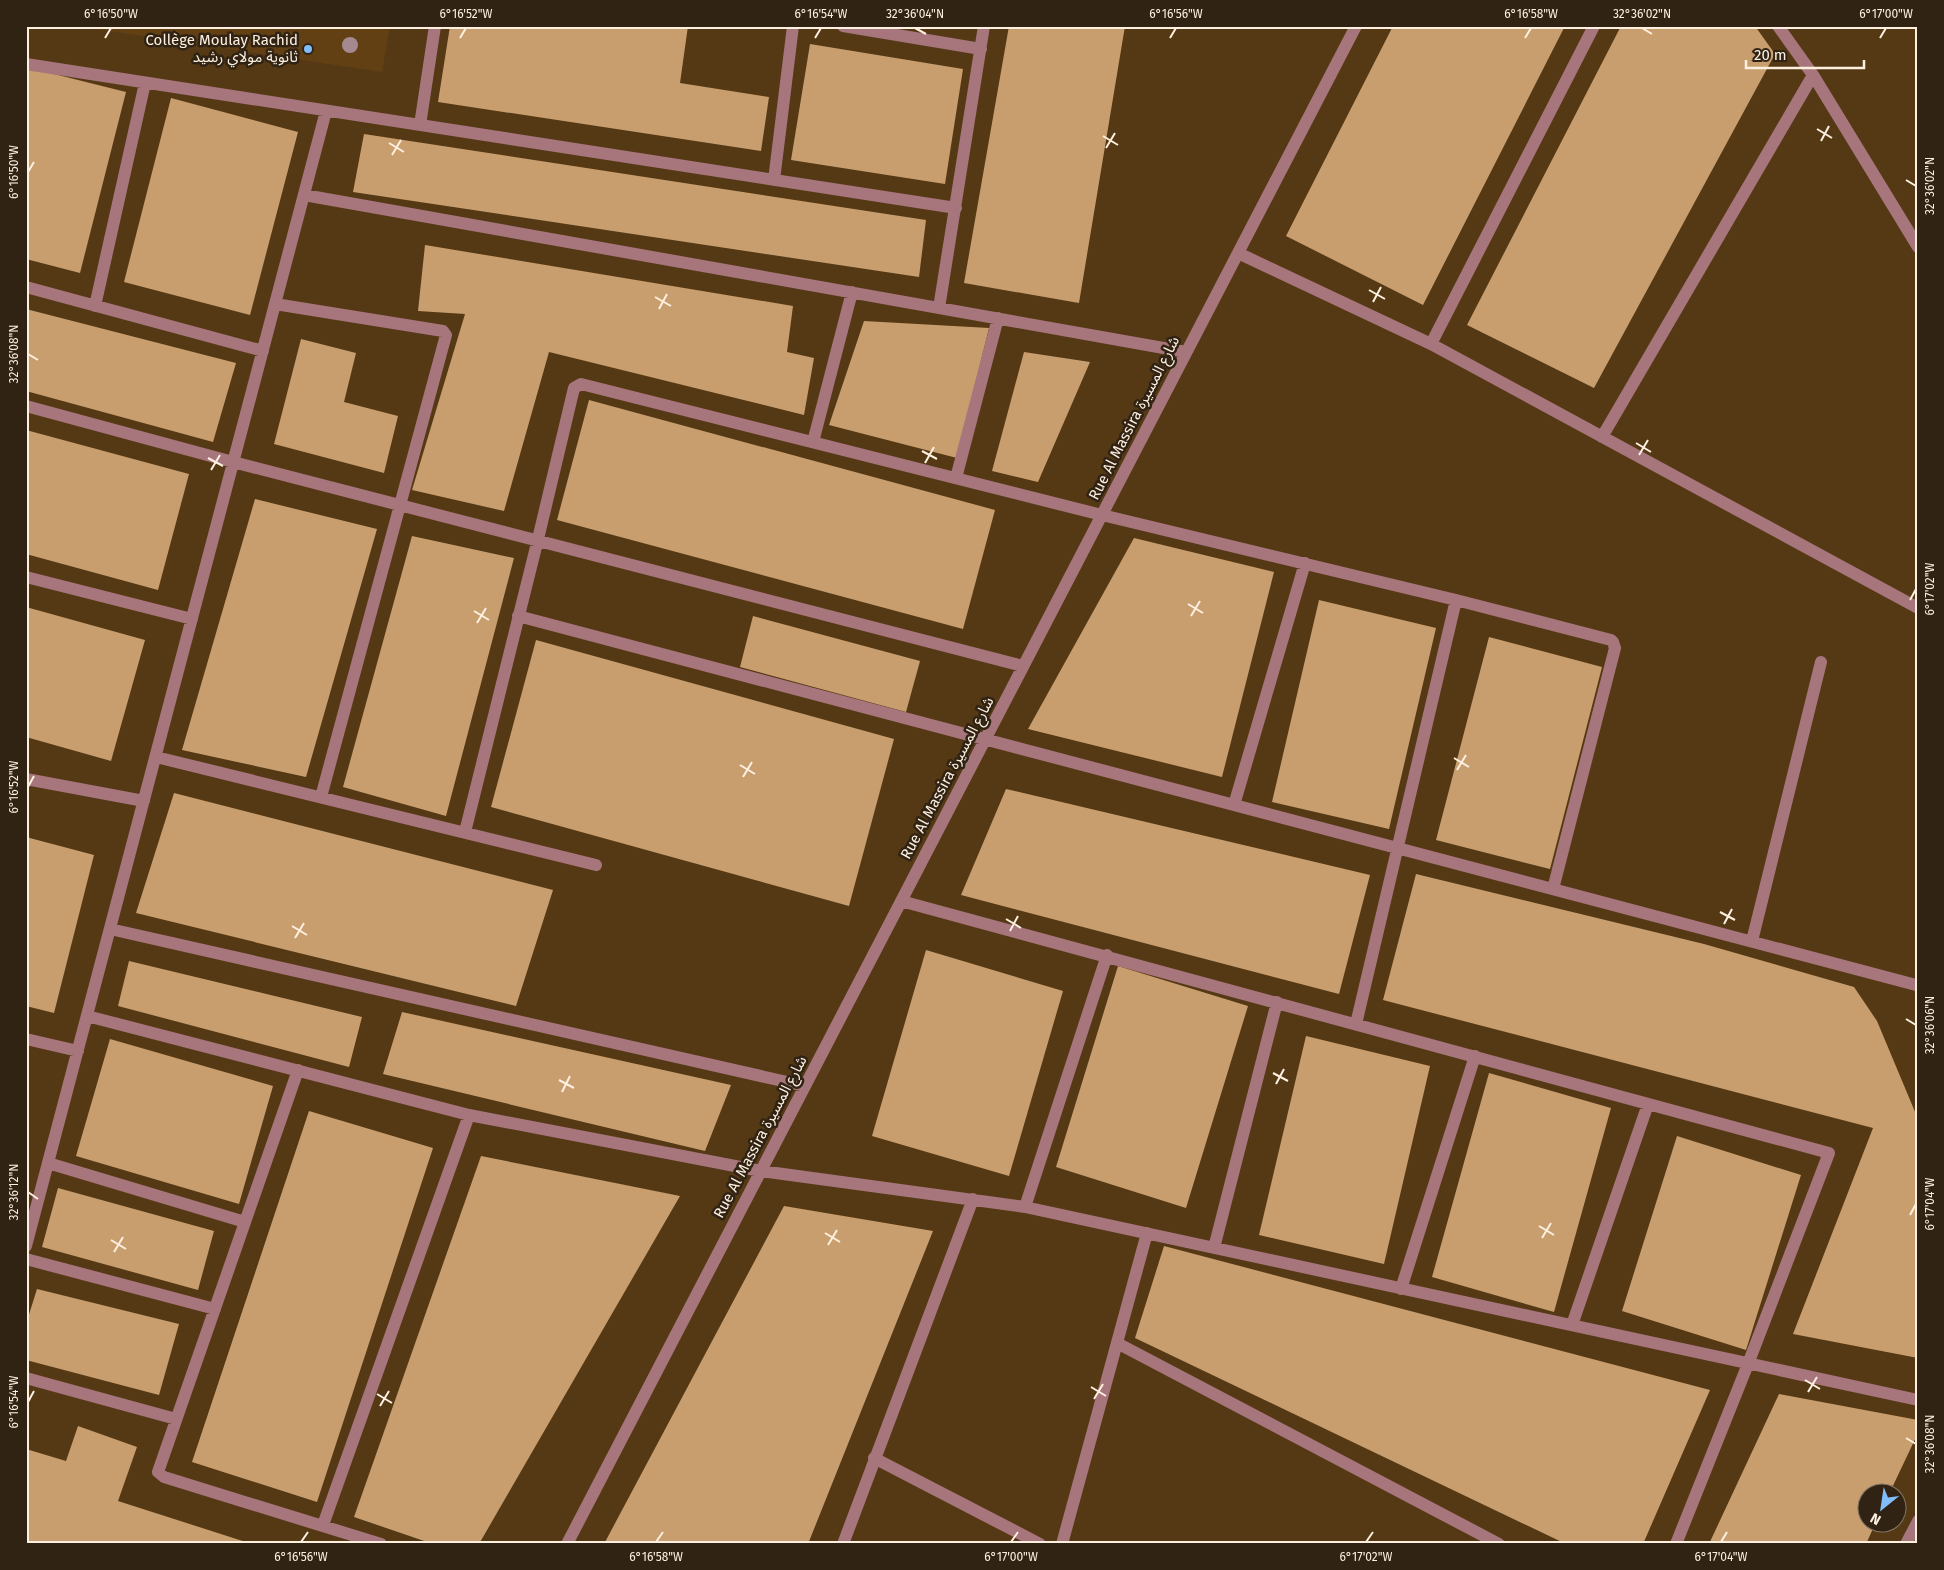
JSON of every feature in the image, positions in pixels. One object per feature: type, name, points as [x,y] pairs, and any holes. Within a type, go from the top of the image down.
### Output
[{"type":"street","points":[[420,125],[435,26]]},
{"type":"street","points":[[774,180],[793,26]]},
{"type":"street","points":[[844,26],[981,49]]},
{"type":"street","points":[[939,308],[984,26]]},
{"type":"street","name":"Rue Al Massira شارع المسيرة","points":[[567,1544],[1356,26]]},
{"type":"street","points":[[1431,344],[1594,26]]},
{"type":"street","points":[[1778,26],[1813,75],[1918,247]]},
{"type":"street","points":[[26,64],[956,208]]},
{"type":"street","points":[[1602,437],[1813,75]]},
{"type":"street","points":[[95,306],[145,83]]},
{"type":"street","points":[[26,1246],[326,111]]},
{"type":"street","points":[[304,195],[1186,352]]},
{"type":"street","points":[[1238,253],[1431,344],[1918,608]]},
{"type":"street","points":[[26,287],[263,351]]},
{"type":"street","points":[[813,442],[852,292]]},
{"type":"street","points":[[275,304],[443,331],[445,333],[321,797]]},
{"type":"street","points":[[956,478],[998,318]]},
{"type":"street","points":[[465,832],[574,388],[576,385],[581,384],[1611,640],[1615,645],[1552,889]]},
{"type":"street","points":[[26,406],[233,462],[1023,666]]},
{"type":"street","points":[[1234,805],[1305,563]]},
{"type":"street","points":[[26,577],[192,619]]},
{"type":"street","points":[[1356,1024],[1456,600]]},
{"type":"street","points":[[518,616],[1917,985]]},
{"type":"street","points":[[1752,941],[1821,662]]},
{"type":"street","points":[[156,757],[596,864]]},
{"type":"street","points":[[26,778],[144,801]]},
{"type":"street","points":[[901,901],[1107,955],[1828,1152],[1748,1364],[1676,1544]]},
{"type":"street","points":[[110,929],[805,1086]]},
{"type":"street","points":[[1025,1207],[1107,955]]},
{"type":"street","points":[[1214,1248],[1277,1002]]},
{"type":"street","points":[[87,1016],[469,1115],[760,1171],[1025,1207],[1918,1400]]},
{"type":"street","points":[[26,1039],[78,1051]]},
{"type":"street","points":[[1401,1288],[1475,1056]]},
{"type":"street","points":[[298,1070],[158,1472],[160,1475],[382,1544]]},
{"type":"street","points":[[1572,1325],[1648,1104]]},
{"type":"street","points":[[323,1525],[469,1115]]},
{"type":"street","points":[[48,1163],[244,1222]]},
{"type":"street","points":[[843,1544],[874,1458],[974,1199]]},
{"type":"street","points":[[1062,1544],[1147,1233]]},
{"type":"street","points":[[26,1259],[215,1309]]},
{"type":"street","points":[[1117,1343],[1499,1544]]},
{"type":"street","points":[[26,1378],[176,1419]]},
{"type":"street","points":[[874,1458],[1040,1544]]},
{"type":"street","points":[[1906,1544],[1918,1521]]},
{"type":"shaded area","name":"Collège Moulay Rachid ثانوية مولاي رشيد","points":[[77,26],[390,26],[382,72]]},
{"type":"building","points":[[450,26],[688,26],[680,83],[769,97],[761,151],[438,102]]},
{"type":"building","points":[[1009,26],[1125,26],[1079,303],[964,283]]},
{"type":"building","points":[[1393,26],[1565,26],[1423,305],[1286,236]]},
{"type":"building","points":[[1621,26],[1755,26],[1775,54],[1594,388],[1467,325]]},
{"type":"building","points":[[810,44],[963,69],[945,184],[791,160]]},
{"type":"building","points":[[26,67],[126,92],[80,273],[26,259]]},
{"type":"building","points":[[171,98],[298,132],[250,315],[124,282]]},
{"type":"building","points":[[364,134],[926,220],[919,277],[353,192]]},
{"type":"building","points":[[425,245],[793,306],[787,352],[814,358],[804,415],[549,352],[504,511],[412,490],[465,314],[418,311]]},
{"type":"building","points":[[26,309],[236,363],[213,442],[26,391]]},
{"type":"building","points":[[864,321],[989,328],[957,458],[829,425]]},
{"type":"building","points":[[301,339],[356,353],[344,402],[398,416],[384,473],[274,444]]},
{"type":"building","points":[[1024,352],[1090,362],[1038,482],[992,471]]},
{"type":"building","points":[[589,400],[995,510],[963,629],[557,520]]},
{"type":"building","points":[[26,430],[189,474],[158,590],[26,554]]},
{"type":"building","points":[[255,499],[377,529],[306,777],[182,750]]},
{"type":"building","points":[[412,536],[514,558],[446,816],[343,787]]},
{"type":"building","points":[[1134,538],[1274,572],[1222,777],[1028,729]]},
{"type":"building","points":[[1319,600],[1436,628],[1389,829],[1272,802]]},
{"type":"building","points":[[26,607],[145,640],[111,761],[26,737]]},
{"type":"building","points":[[753,616],[920,661],[906,712],[740,667]]},
{"type":"building","points":[[1489,637],[1602,667],[1550,869],[1436,840]]},
{"type":"building","points":[[536,640],[894,739],[849,906],[491,807]]},
{"type":"building","points":[[1006,789],[1370,875],[1339,994],[961,895]]},
{"type":"building","points":[[174,793],[553,890],[516,1006],[136,913]]},
{"type":"building","points":[[26,837],[94,855],[54,1013],[26,1006]]},
{"type":"building","points":[[1416,874],[1704,944],[1854,987],[1877,1021],[1918,1119],[1918,1358],[1793,1334],[1873,1128],[1383,1000]]},
{"type":"building","points":[[926,950],[1063,991],[1009,1176],[872,1136]]},
{"type":"building","points":[[129,961],[362,1017],[349,1067],[118,1006]]},
{"type":"building","points":[[1118,966],[1248,1006],[1186,1208],[1056,1167]]},
{"type":"building","points":[[402,1012],[731,1085],[705,1151],[383,1074]]},
{"type":"building","points":[[1306,1036],[1430,1066],[1384,1264],[1259,1235]]},
{"type":"building","points":[[110,1039],[273,1086],[239,1204],[76,1156]]},
{"type":"building","points":[[1489,1073],[1611,1108],[1554,1312],[1432,1277]]},
{"type":"building","points":[[309,1111],[433,1148],[317,1502],[192,1462]]},
{"type":"building","points":[[1677,1136],[1801,1175],[1746,1350],[1622,1311]]},
{"type":"building","points":[[481,1156],[680,1196],[479,1544],[433,1544],[354,1517]]},
{"type":"building","points":[[58,1188],[214,1231],[198,1290],[42,1247]]},
{"type":"building","points":[[784,1206],[933,1231],[808,1544],[604,1544]]},
{"type":"building","points":[[1164,1246],[1710,1390],[1643,1544],[1566,1544],[1135,1338]]},
{"type":"building","points":[[37,1289],[179,1324],[159,1395],[26,1360],[26,1324]]},
{"type":"building","points":[[1779,1394],[1918,1420],[1918,1433],[1895,1482],[1856,1482],[1856,1532],[1871,1532],[1866,1544],[1709,1544]]},
{"type":"building","points":[[78,1426],[137,1447],[118,1501],[252,1544],[26,1544],[26,1449],[66,1461]]},
{"type":"place","name":"Collège Moulay Rachid ثانوية مولاي رشيد","points":[[308,49]]}]
